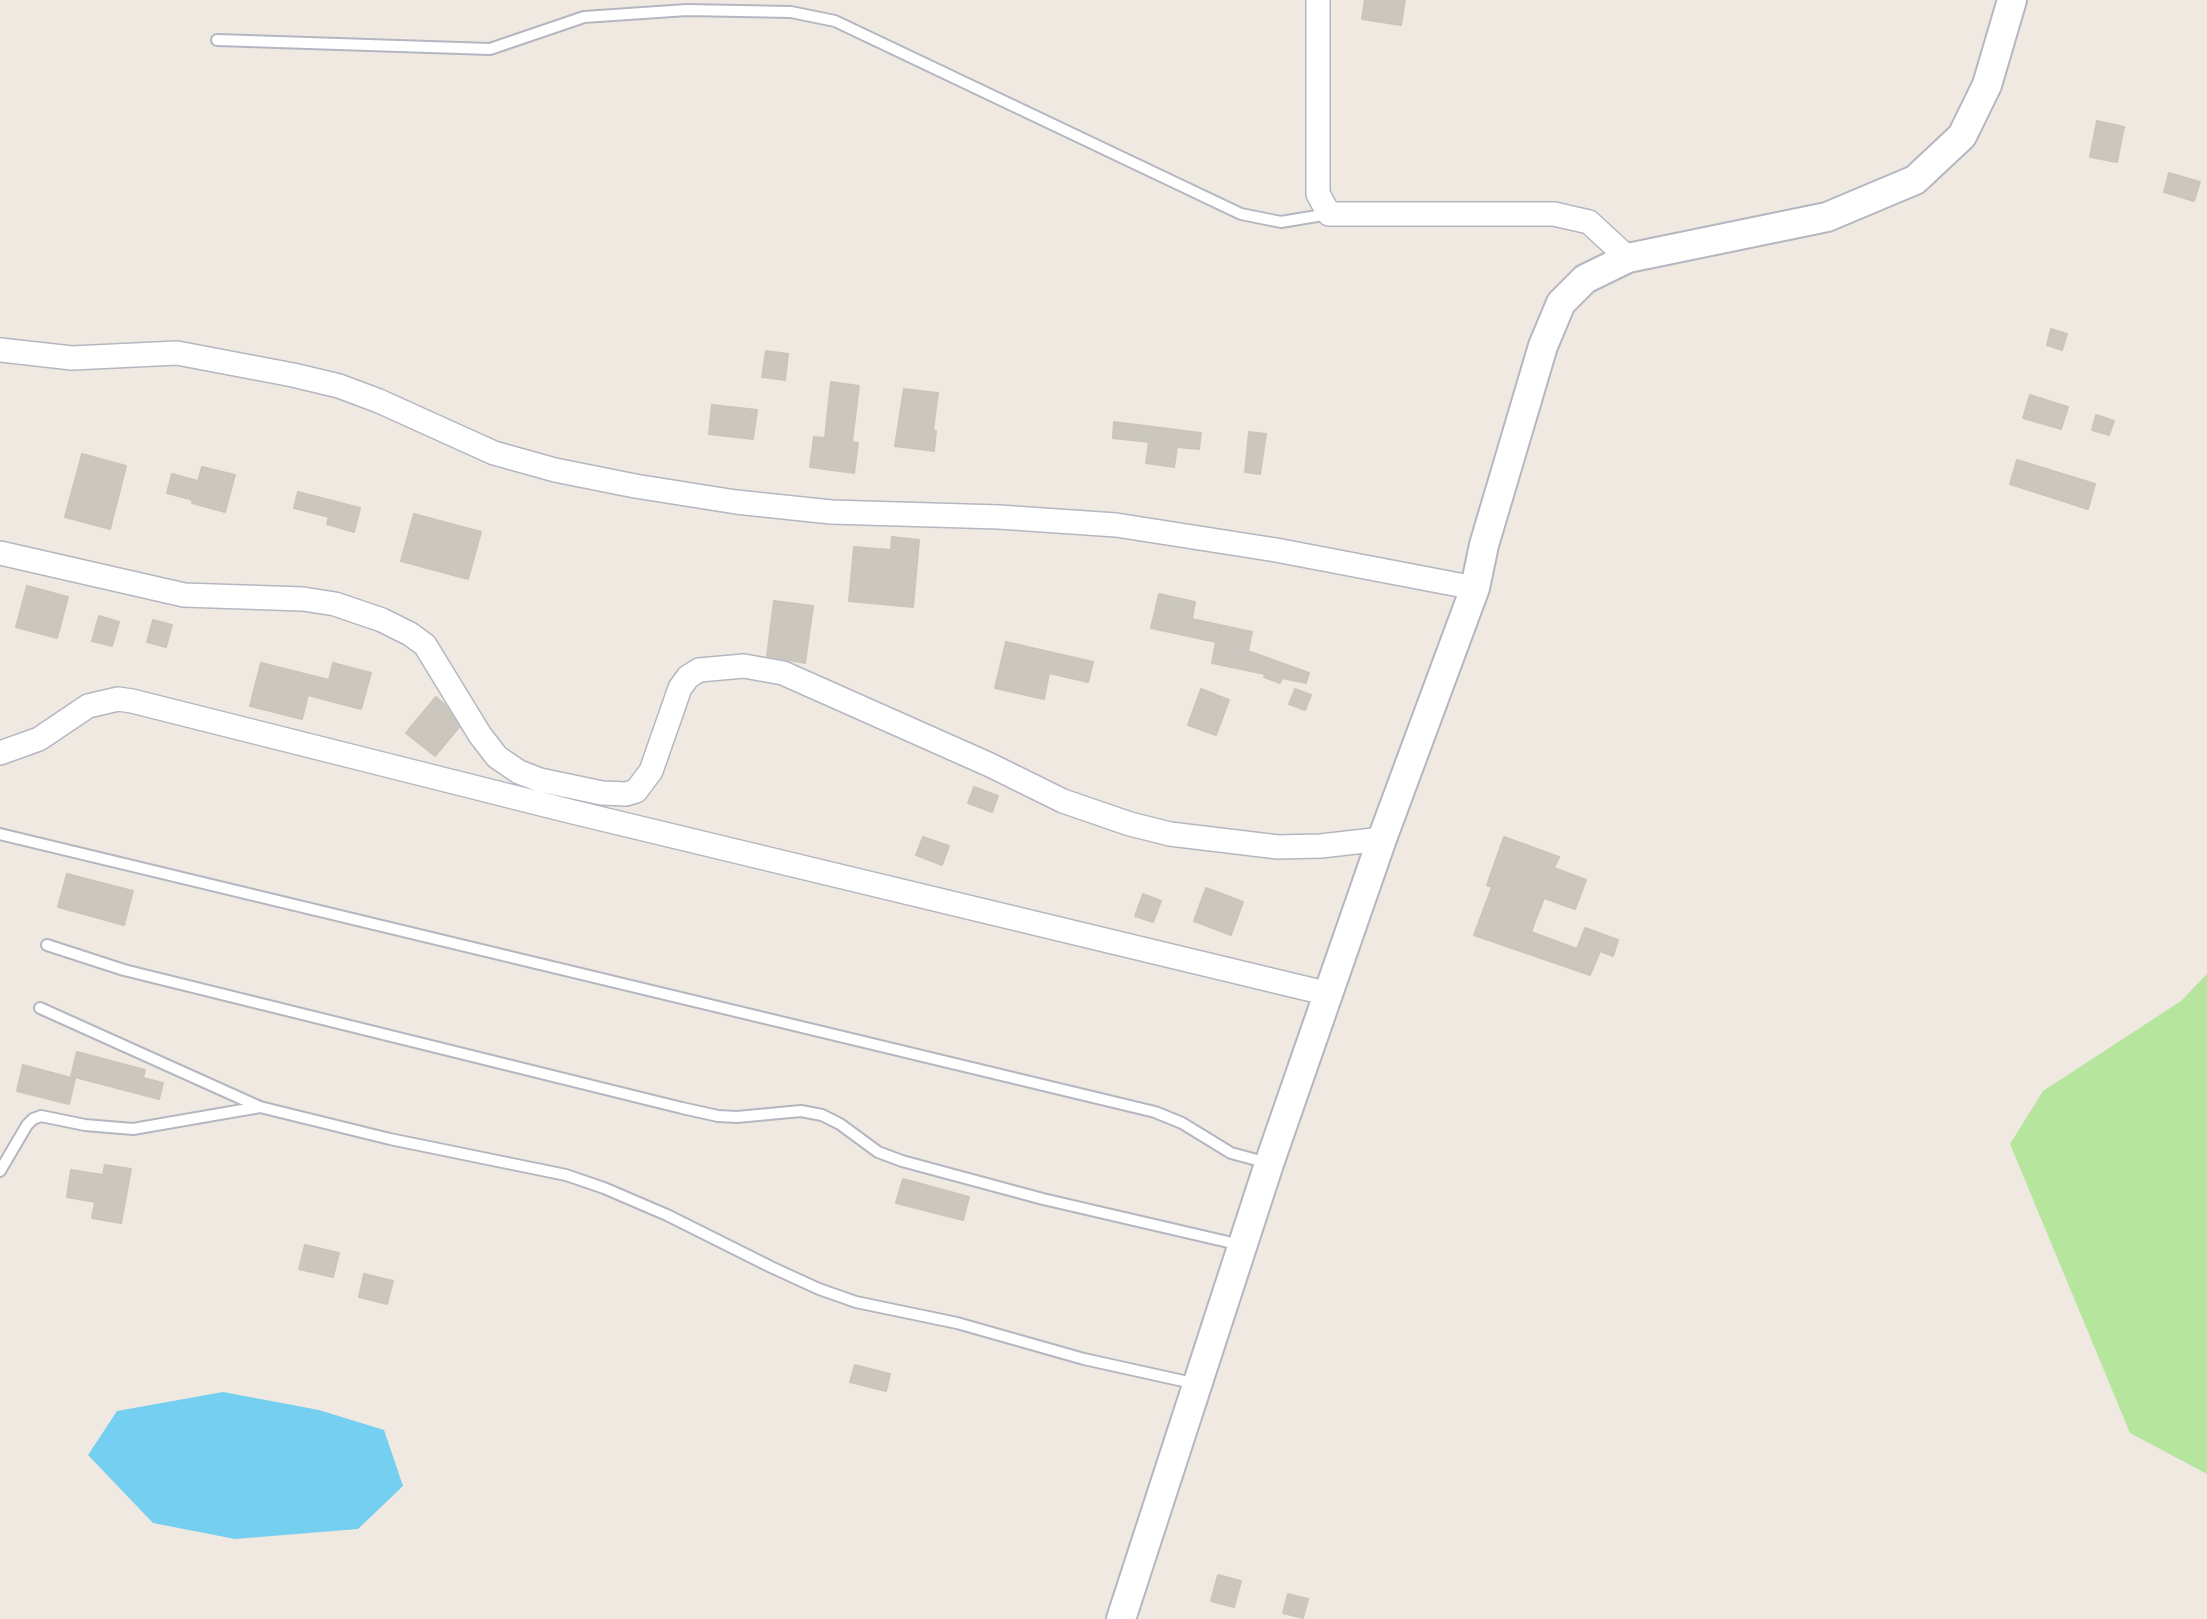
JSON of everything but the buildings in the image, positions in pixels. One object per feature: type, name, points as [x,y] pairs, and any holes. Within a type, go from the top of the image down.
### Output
[{"type":"street","points":[[1318,0],[1318,194],[1329,214],[1554,215],[1589,222],[1628,258]]},
{"type":"street","points":[[1121,1619],[1241,1245],[1382,839],[1475,588],[1484,545],[1543,346],[1562,303],[1585,279],[1628,258],[1827,217],[1915,180],[1962,136],[1987,85],[2012,0]]},
{"type":"street","points":[[0,350],[72,358],[177,353],[206,356],[339,386],[379,401],[494,453],[555,470],[660,490],[736,502],[831,512],[999,517],[1116,525],[1276,550],[1475,588]]},
{"type":"street","points":[[0,554],[184,595],[335,604],[382,620],[425,645],[497,757],[519,772],[540,780],[602,793],[626,794],[636,791],[651,771],[680,688],[688,677],[699,670],[744,666],[783,673],[990,765],[1063,801],[1130,824],[1170,834],[1278,847],[1321,846],[1382,839]]},
{"type":"street","points":[[0,753],[39,739],[88,706],[118,699],[132,701],[569,811],[1329,994]]},
{"type":"lane","points":[[217,40],[490,49],[583,17],[687,10],[791,12],[835,21],[1241,214],[1281,222],[1329,214]]},
{"type":"lane","points":[[0,834],[1155,1112],[1182,1123],[1231,1153],[1269,1164]]},
{"type":"lane","points":[[47,945],[124,970],[694,1111],[737,1117],[801,1111],[821,1115],[840,1124],[878,1152],[902,1161],[1043,1199],[1241,1245]]},
{"type":"lane","points":[[40,1008],[261,1107],[390,1139],[566,1175],[604,1188],[667,1215],[771,1268],[856,1302],[957,1323],[1084,1359],[1197,1384]]},
{"type":"lane","points":[[0,1171],[27,1125],[41,1116],[85,1125],[133,1129],[261,1107]]},
{"type":"green space","points":[[2207,974],[2207,1474],[2130,1433],[2010,1144],[2043,1091],[2181,1001]]},
{"type":"water","points":[[223,1392],[319,1410],[384,1430],[403,1486],[358,1529],[235,1539],[153,1523],[88,1455],[117,1411]]}]
